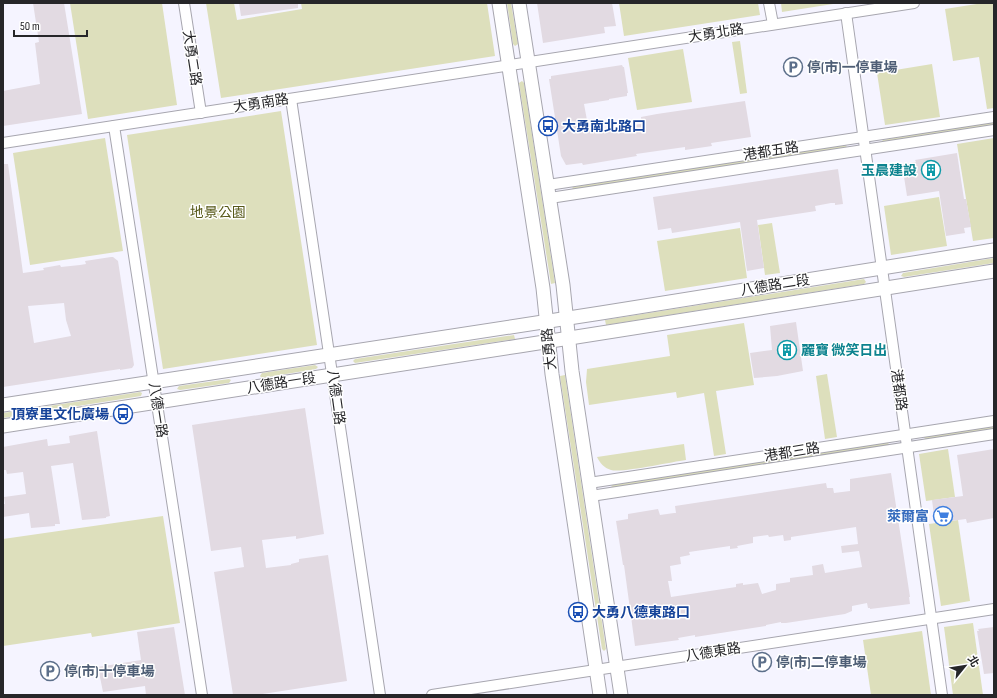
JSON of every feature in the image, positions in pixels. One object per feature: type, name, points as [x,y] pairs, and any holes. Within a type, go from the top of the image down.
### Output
[{"type":"street","name":"大勇二路","points":[[184,3],[200,112]]},
{"type":"street","name":"大勇路","points":[[498,3],[518,64],[549,192],[564,285],[557,320],[559,340],[553,382],[600,695]]},
{"type":"street","name":"大勇路","points":[[519,3],[518,64],[543,288],[557,320],[559,340],[572,371],[621,695]]},
{"type":"street","points":[[769,3],[773,24]]},
{"type":"street","name":"大勇北路","points":[[518,64],[914,3]]},
{"type":"street","name":"港都路","points":[[846,13],[942,695]]},
{"type":"street","name":"大勇南路","points":[[3,143],[518,64]]},
{"type":"street","name":"八德二路","points":[[291,99],[380,695]]},
{"type":"street","name":"港都五路","points":[[549,192],[863,137],[994,117]]},
{"type":"street","name":"八德一路","points":[[114,126],[202,695]]},
{"type":"street","name":"港都五路","points":[[549,192],[865,150],[994,130]]},
{"type":"street","name":"八德路二段","points":[[557,320],[994,250]]},
{"type":"street","name":"八德路二段","points":[[559,340],[994,271]]},
{"type":"street","name":"八德路一段","points":[[3,405],[557,320]]},
{"type":"street","name":"八德路一段","points":[[3,426],[559,340]]},
{"type":"street","points":[[244,368],[247,388]]},
{"type":"street","name":"港都三路","points":[[590,490],[905,434],[994,421]]},
{"type":"street","name":"港都三路","points":[[590,490],[907,448],[994,434]]},
{"type":"street","name":"八德東路","points":[[432,695],[994,609]]},
{"type":"green space","points":[[70,3],[162,3],[177,105],[88,119]]},
{"type":"green space","points":[[206,3],[234,3],[237,20],[302,9],[301,3],[487,3],[495,56],[221,98]]},
{"type":"green space","points":[[507,3],[511,3],[518,44],[515,46],[513,44]]},
{"type":"green space","points":[[619,3],[758,3],[760,15],[624,36]]},
{"type":"green space","points":[[781,3],[833,3],[833,4],[782,12]]},
{"type":"green space","points":[[983,3],[994,3],[994,108],[987,109],[979,57],[953,61],[945,9]]},
{"type":"green space","points":[[740,41],[747,93],[740,94],[732,42]]},
{"type":"green space","points":[[683,49],[692,102],[637,110],[628,58]]},
{"type":"green space","points":[[932,64],[940,117],[885,125],[877,73]]},
{"type":"green space","points":[[522,81],[524,83],[555,283],[551,284],[519,83]]},
{"type":"green space","name":"地景公園","points":[[281,111],[317,345],[163,369],[127,135]]},
{"type":"green space","points":[[994,122],[994,125],[884,142],[882,140]]},
{"type":"green space","points":[[105,138],[123,251],[30,265],[13,153]]},
{"type":"green space","points":[[994,138],[994,238],[973,241],[957,144]]},
{"type":"green space","points":[[845,145],[847,146],[845,148],[574,190],[572,188],[573,187]]},
{"type":"green space","points":[[939,197],[947,246],[891,255],[884,206]]},
{"type":"green space","points":[[772,223],[780,273],[765,275],[758,225]]},
{"type":"green space","points":[[740,228],[747,278],[665,291],[657,241]]},
{"type":"green space","points":[[994,258],[994,263],[904,277],[901,276],[903,273]]},
{"type":"green space","points":[[864,279],[866,282],[864,284],[606,325],[605,320]]},
{"type":"green space","points":[[744,323],[754,385],[716,391],[726,454],[714,456],[704,393],[677,398],[676,392],[589,405],[586,382],[587,369],[670,356],[667,335]]},
{"type":"green space","points":[[514,335],[515,339],[355,363],[353,361],[355,359]]},
{"type":"green space","points":[[315,365],[318,367],[316,369],[262,378],[260,376],[262,373]]},
{"type":"green space","points":[[827,374],[837,437],[825,439],[816,376]]},
{"type":"green space","points":[[565,375],[606,649],[604,651],[602,649],[560,376]]},
{"type":"green space","points":[[229,379],[231,380],[229,383],[180,390],[177,389],[179,386]]},
{"type":"green space","points":[[140,392],[142,393],[141,396],[3,418],[3,413]]},
{"type":"green space","points":[[994,426],[994,429],[926,439],[924,438],[925,436]]},
{"type":"green space","points":[[887,442],[889,444],[888,445],[613,488],[611,486],[613,485]]},
{"type":"green space","points":[[684,444],[686,460],[636,469],[617,471],[611,470],[602,465],[597,457]]},
{"type":"green space","points":[[948,449],[955,497],[926,501],[919,454]]},
{"type":"green space","points":[[163,516],[180,623],[92,637],[91,633],[3,646],[3,539]]},
{"type":"green space","points":[[958,520],[970,601],[941,606],[929,524]]},
{"type":"green space","points":[[973,623],[983,695],[953,695],[944,627]]},
{"type":"green space","points":[[922,631],[931,695],[871,695],[863,640]]},
{"type":"building","points":[[33,3],[64,3],[82,114],[3,126],[3,91],[40,84],[35,43],[39,42]]},
{"type":"building","points":[[239,3],[298,3],[298,8],[241,16]]},
{"type":"building","points":[[537,3],[612,3],[616,26],[604,27],[605,33],[543,43]]},
{"type":"building","points":[[622,65],[624,67],[628,93],[627,96],[584,104],[589,131],[641,124],[641,117],[745,101],[751,137],[711,143],[712,146],[685,150],[685,147],[636,154],[637,156],[583,165],[582,163],[566,165],[561,156],[549,79],[551,79],[551,76]]},
{"type":"building","name":"玉晨建設","points":[[957,153],[964,199],[966,199],[971,227],[964,228],[965,233],[946,236],[939,191],[907,196],[902,164],[916,162],[915,160]]},
{"type":"building","points":[[3,164],[8,164],[23,273],[44,270],[43,268],[60,265],[61,267],[86,264],[85,261],[111,257],[118,261],[134,365],[132,368],[3,387]],"holes":[[[64,303],[66,320],[71,336],[34,343],[28,306]]]},
{"type":"building","points":[[838,169],[843,204],[835,205],[835,203],[831,203],[815,206],[816,211],[757,220],[764,268],[747,271],[740,222],[672,233],[671,228],[658,230],[653,197]]},
{"type":"building","name":"麗寶 微笑日出","points":[[796,322],[803,371],[777,376],[754,378],[750,353],[772,350],[770,326]]},
{"type":"building","points":[[305,408],[324,534],[296,539],[296,536],[262,540],[266,568],[291,565],[299,562],[299,559],[328,555],[347,681],[256,695],[233,695],[214,572],[244,567],[241,547],[211,551],[192,425]]},
{"type":"building","points":[[97,431],[110,516],[106,518],[82,520],[73,463],[51,466],[60,524],[55,524],[55,526],[31,528],[29,513],[3,517],[3,504],[5,504],[4,497],[26,494],[23,472],[7,474],[6,470],[3,470],[3,447],[47,439],[48,446],[70,443],[69,436]]},
{"type":"building","points":[[994,449],[994,518],[967,523],[966,519],[935,523],[932,500],[963,496],[957,455]]},
{"type":"building","points":[[891,473],[910,604],[870,609],[868,608],[867,603],[852,606],[852,611],[845,614],[786,623],[781,622],[766,626],[695,637],[695,635],[678,638],[679,640],[635,646],[624,565],[616,521],[628,519],[628,514],[658,509],[660,515],[676,513],[675,506],[826,483],[827,488],[833,488],[834,493],[850,491],[850,479]],"holes":[[[856,527],[858,544],[841,546],[842,553],[859,551],[862,567],[825,573],[823,564],[812,566],[813,575],[790,578],[790,582],[776,584],[776,590],[762,594],[758,583],[743,585],[743,583],[736,584],[736,587],[671,597],[668,581],[672,581],[670,566],[681,564],[680,557],[690,555],[689,552],[730,546],[730,549],[738,548],[737,546],[753,543],[753,537],[783,535],[784,541],[791,540],[791,537]]]},
{"type":"building","points":[[174,627],[185,695],[146,695],[145,686],[103,692],[98,667],[141,660],[137,632]]},
{"type":"building","points":[[994,627],[994,673],[984,674],[977,631],[979,631],[978,629]]},
{"type":"place","name":"停(市)一停車場","points":[[793,67]]},
{"type":"place","name":"大勇南北路口","points":[[548,126]]},
{"type":"place","name":"玉晨建設","points":[[931,170]]},
{"type":"place","name":"麗寶 微笑日出","points":[[787,350]]},
{"type":"place","name":"頂寮里文化廣場","points":[[123,414]]},
{"type":"place","name":"萊爾富","points":[[943,516]]},
{"type":"place","name":"大勇八德東路口","points":[[578,612]]},
{"type":"place","name":"停(市)二停車場","points":[[762,662]]},
{"type":"place","name":"停(市)十停車場","points":[[50,671]]}]
